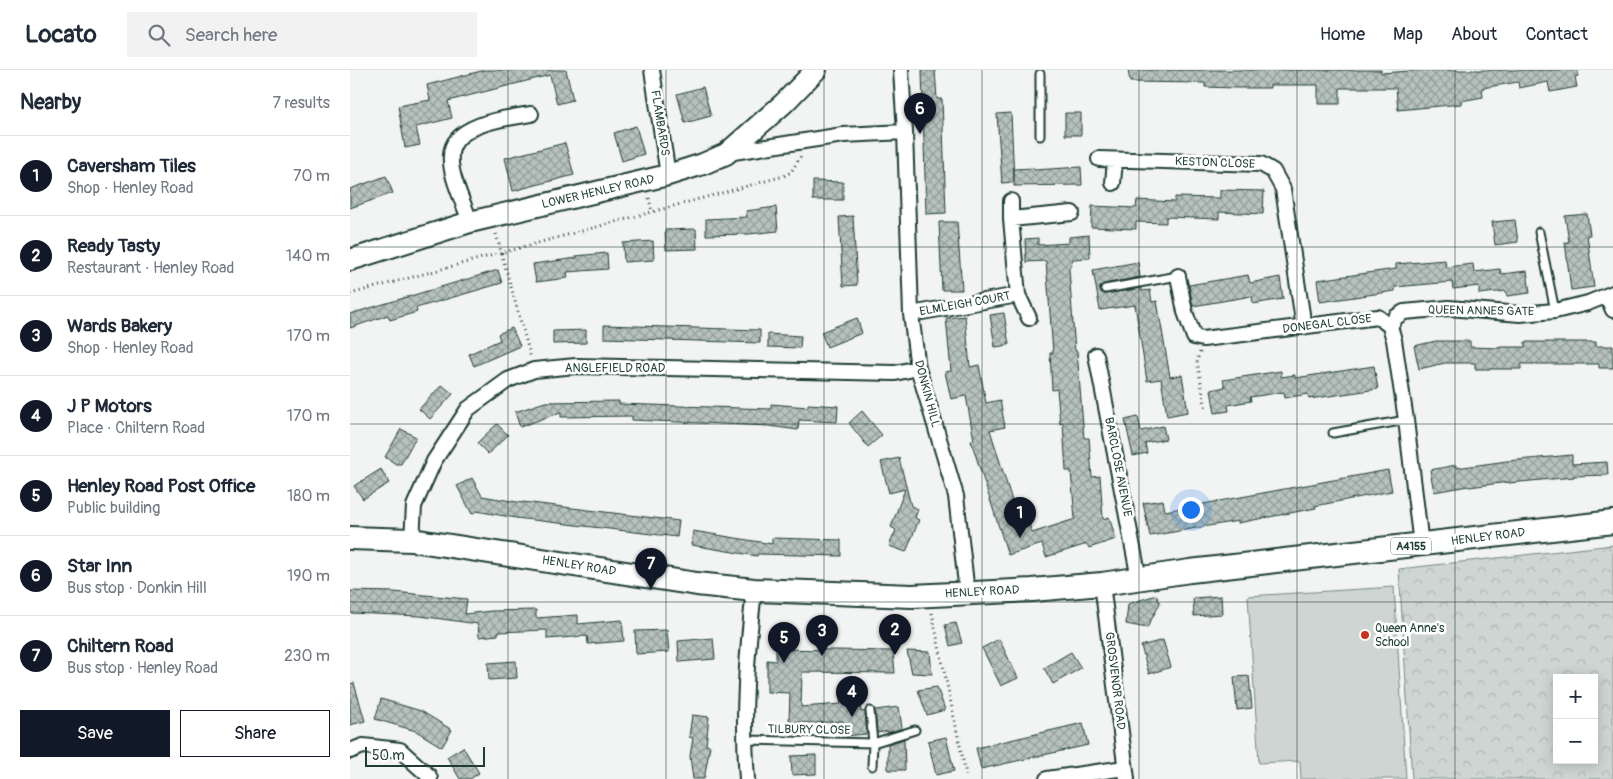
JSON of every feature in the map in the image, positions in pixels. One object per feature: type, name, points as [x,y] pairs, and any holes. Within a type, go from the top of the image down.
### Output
[{"type":"main road","name":"LOWER HENLEY ROAD","points":[[350,260],[470,222],[668,175],[703,164],[726,154],[784,103],[816,70]]},
{"type":"main road","name":"HENLEY ROAD","points":[[350,538],[412,540],[697,584],[754,590],[929,595],[1032,590],[1102,584],[1190,571],[1613,522]]},
{"type":"street","name":"FLAMBARDS","points":[[652,70],[668,175]]},
{"type":"street","name":"DONKIN HILL","points":[[901,70],[911,314],[918,368],[956,496],[967,593]]},
{"type":"street","points":[[470,222],[452,166],[450,154],[456,140],[471,130],[493,121],[531,114]]},
{"type":"street","points":[[726,154],[810,139],[905,132]]},
{"type":"street","name":"KESTON CLOSE","points":[[1099,159],[1261,164],[1273,171],[1283,190],[1304,327]]},
{"type":"street","points":[[1114,183],[1115,160]]},
{"type":"street","name":"ELMLEIGH COURT","points":[[1011,201],[1018,295],[1029,318]]},
{"type":"street","points":[[1011,219],[1072,213]]},
{"type":"street","points":[[1178,276],[1190,328],[1194,337],[1203,339]]},
{"type":"street","name":"ELMLEIGH COURT","points":[[911,314],[1018,295]]},
{"type":"street","name":"QUEEN ANNES GATE","points":[[1390,326],[1404,312],[1418,310],[1449,308],[1520,314],[1555,311],[1610,295],[1613,310]]},
{"type":"street","name":"DONEGAL CLOSE","points":[[1203,339],[1378,317],[1390,326],[1394,340],[1406,420],[1421,545]]},
{"type":"street","name":"BARCLOSE AVENUE","points":[[1096,356],[1139,579]]},
{"type":"street","name":"ANGLEFIELD ROAD","points":[[412,540],[414,506],[434,462],[468,409],[508,380],[534,370],[576,366],[895,373],[918,368]]},
{"type":"street","name":"GROSVENOR ROAD","points":[[1102,584],[1126,773]]},
{"type":"street","points":[[747,779],[744,703],[754,590]]},
{"type":"street","points":[[350,751],[363,746],[400,750],[430,779]]},
{"type":"street","points":[[1047,779],[1126,773]]},
{"type":"lane","points":[[1040,74],[1040,136]]},
{"type":"lane","points":[[1540,232],[1555,311]]},
{"type":"lane","points":[[1105,289],[1178,276]]},
{"type":"lane","points":[[1333,433],[1406,420]]},
{"type":"lane","points":[[870,711],[873,742],[872,766]]},
{"type":"lane","name":"TILBURY CLOSE","points":[[744,740],[873,742],[915,730]]},
{"type":"path","points":[[350,294],[784,176],[792,172],[797,165],[810,139]]},
{"type":"path","points":[[502,253],[534,370]]},
{"type":"path","points":[[1203,339],[1197,361],[1206,410]]},
{"type":"path","points":[[929,595],[967,779]]},
{"type":"green space","points":[[1613,545],[1613,779],[1412,779],[1399,569]]},
{"type":"green space","points":[[1394,587],[1406,779],[1301,779],[1300,761],[1259,763],[1248,596]]},
{"type":"building","points":[[485,70],[566,70],[573,100],[557,104],[550,75],[448,101],[452,118],[416,127],[420,145],[405,148],[398,106],[430,100],[427,85]]},
{"type":"building","points":[[922,70],[935,70],[937,99],[942,99],[946,213],[926,214]]},
{"type":"building","points":[[1128,70],[1381,70],[1381,73],[1425,70],[1578,70],[1578,76],[1575,77],[1577,87],[1550,92],[1548,82],[1519,88],[1518,82],[1482,88],[1483,97],[1461,101],[1461,104],[1398,110],[1396,88],[1340,88],[1340,104],[1318,104],[1318,85],[1270,85],[1270,88],[1235,88],[1205,87],[1205,83],[1130,82]]},
{"type":"building","points":[[703,87],[711,116],[685,123],[677,94]]},
{"type":"building","points":[[1011,113],[1014,182],[1002,183],[997,114]]},
{"type":"building","points":[[1065,113],[1081,113],[1081,135],[1065,135]]},
{"type":"building","points":[[636,126],[644,154],[622,161],[614,133]]},
{"type":"building","points":[[565,143],[574,175],[513,191],[505,158]]},
{"type":"building","points":[[1081,167],[1082,185],[1014,186],[1014,169],[1034,168],[1034,170]]},
{"type":"building","points":[[386,176],[393,193],[350,208],[350,189]]},
{"type":"building","points":[[813,181],[843,182],[843,200],[813,200]]},
{"type":"building","points":[[1220,190],[1264,191],[1263,214],[1219,212],[1219,219],[1166,217],[1166,223],[1136,222],[1136,229],[1091,227],[1092,206],[1136,208],[1137,200],[1175,202],[1175,197],[1220,198]]},
{"type":"building","points":[[776,207],[778,231],[706,235],[706,219],[747,217],[746,211]]},
{"type":"building","points":[[1587,214],[1590,235],[1587,235],[1594,287],[1571,290],[1565,242],[1569,242],[1565,216]]},
{"type":"building","points":[[853,216],[857,285],[843,286],[839,217]]},
{"type":"building","points":[[1515,220],[1518,242],[1495,245],[1492,222]]},
{"type":"building","points":[[939,222],[957,222],[962,290],[942,290]]},
{"type":"building","points":[[696,229],[697,249],[666,250],[665,230]]},
{"type":"building","points":[[1089,235],[1090,258],[1073,259],[1069,269],[1075,351],[1077,351],[1084,438],[1089,438],[1092,477],[1100,476],[1103,519],[1109,517],[1116,539],[1089,548],[1087,544],[1046,557],[1042,544],[1008,555],[971,441],[974,440],[966,396],[951,399],[945,372],[951,371],[946,318],[965,316],[970,367],[979,365],[986,403],[1000,400],[1005,427],[990,430],[1019,523],[1028,520],[1032,533],[1075,519],[1071,471],[1066,471],[1063,423],[1060,424],[1057,389],[1052,390],[1050,353],[1053,353],[1046,261],[1026,262],[1025,239],[1038,238],[1038,245],[1069,243],[1069,237]]},
{"type":"building","points":[[653,241],[654,260],[624,262],[623,243]]},
{"type":"building","points":[[607,253],[608,269],[567,272],[568,278],[536,282],[533,264],[577,258],[576,256]]},
{"type":"building","points":[[1445,260],[1446,267],[1473,264],[1474,272],[1500,269],[1501,274],[1527,271],[1530,293],[1507,296],[1506,291],[1479,294],[1479,286],[1453,289],[1452,282],[1395,287],[1395,291],[1320,302],[1317,280],[1396,269],[1396,264]]},
{"type":"building","points":[[1138,262],[1140,277],[1104,284],[1100,287],[1100,290],[1105,294],[1142,288],[1142,291],[1150,290],[1152,302],[1157,301],[1170,377],[1182,375],[1188,412],[1167,416],[1161,379],[1147,381],[1135,305],[1100,310],[1093,270]]},
{"type":"building","points":[[498,270],[502,283],[416,308],[417,312],[390,320],[388,315],[350,328],[350,314]]},
{"type":"building","points":[[1248,275],[1250,283],[1280,277],[1283,299],[1253,304],[1252,296],[1193,306],[1189,285]]},
{"type":"building","points":[[1004,313],[1009,345],[995,347],[990,315]]},
{"type":"building","points":[[857,318],[862,333],[827,347],[821,332]]},
{"type":"building","points":[[604,325],[760,330],[760,343],[604,338]]},
{"type":"building","points":[[512,328],[520,346],[474,366],[469,354],[500,340],[498,334]]},
{"type":"building","points":[[586,330],[586,343],[553,344],[553,331]]},
{"type":"building","points":[[768,334],[801,336],[800,348],[768,347]]},
{"type":"building","points":[[1436,341],[1470,341],[1470,347],[1500,348],[1525,347],[1525,342],[1596,342],[1596,346],[1613,346],[1613,368],[1599,368],[1599,364],[1521,364],[1521,369],[1475,369],[1475,363],[1445,363],[1419,369],[1414,346]]},
{"type":"building","points":[[1374,366],[1378,389],[1309,399],[1308,394],[1285,398],[1284,392],[1250,397],[1251,401],[1228,405],[1229,411],[1215,413],[1211,390],[1225,387],[1223,380],[1281,371],[1281,377],[1295,375],[1295,378]]},
{"type":"building","points":[[442,385],[453,394],[430,419],[419,409]]},
{"type":"building","points":[[619,401],[619,404],[771,409],[771,404],[808,407],[808,404],[838,406],[837,422],[799,420],[798,430],[769,426],[632,420],[632,416],[561,417],[561,412],[520,427],[515,412],[545,402]]},
{"type":"building","points":[[862,411],[882,435],[868,447],[849,423]]},
{"type":"building","points":[[1138,417],[1141,431],[1163,426],[1166,439],[1145,443],[1147,453],[1133,456],[1125,420]]},
{"type":"building","points":[[497,424],[508,435],[488,454],[477,443]]},
{"type":"building","points":[[401,429],[416,437],[401,464],[396,464],[385,457]]},
{"type":"building","points":[[1572,455],[1572,464],[1607,462],[1608,475],[1573,476],[1468,486],[1434,492],[1430,470],[1456,465],[1456,468]]},
{"type":"building","points":[[899,458],[911,506],[918,509],[915,518],[919,520],[906,552],[889,546],[896,530],[891,527],[905,489],[889,493],[881,462]]},
{"type":"building","points":[[381,469],[389,483],[363,499],[354,486]]},
{"type":"building","points":[[1388,470],[1392,491],[1238,523],[1238,521],[1150,536],[1143,503],[1163,500],[1165,511]]},
{"type":"building","points":[[472,478],[482,496],[523,503],[679,521],[677,537],[516,518],[476,511],[472,514],[457,486]]},
{"type":"building","points":[[693,531],[772,544],[772,538],[841,540],[841,556],[758,554],[757,556],[691,545]]},
{"type":"building","points":[[350,591],[394,592],[467,599],[465,614],[491,611],[536,610],[536,618],[578,615],[578,624],[622,620],[624,641],[588,644],[587,636],[547,639],[547,630],[498,632],[498,635],[479,637],[478,624],[420,616],[350,613]]},
{"type":"building","points":[[1156,595],[1160,603],[1147,628],[1126,624],[1128,604]]},
{"type":"building","points":[[1221,596],[1222,614],[1194,616],[1193,598]]},
{"type":"building","points":[[956,623],[962,643],[950,646],[945,625]]},
{"type":"building","points":[[667,630],[669,652],[636,654],[635,631]]},
{"type":"building","points":[[713,638],[715,659],[679,662],[678,641]]},
{"type":"building","points":[[999,639],[1018,678],[1001,686],[982,648]]},
{"type":"building","points":[[1163,640],[1171,667],[1149,674],[1141,646]]},
{"type":"building","points":[[776,649],[893,651],[895,673],[802,672],[801,707],[841,704],[840,699],[859,697],[861,712],[865,711],[867,734],[845,736],[843,721],[789,722],[790,693],[767,692],[767,660],[776,661]]},
{"type":"building","points":[[907,651],[930,652],[932,674],[912,673]]},
{"type":"building","points":[[1071,652],[1081,668],[1053,684],[1044,668]]},
{"type":"building","points":[[516,661],[517,678],[489,680],[488,663]]},
{"type":"building","points":[[1249,676],[1252,708],[1237,710],[1234,677]]},
{"type":"building","points":[[354,683],[365,721],[350,725],[350,684]]},
{"type":"building","points":[[937,687],[945,710],[927,715],[918,690]]},
{"type":"building","points":[[381,699],[421,711],[452,730],[442,747],[416,731],[375,719]]},
{"type":"building","points":[[899,707],[902,728],[888,733],[888,731],[877,733],[875,710]]},
{"type":"building","points":[[692,715],[709,717],[706,745],[710,746],[704,779],[693,779],[690,756],[693,738],[689,737]]},
{"type":"building","points":[[1083,723],[1088,745],[981,769],[976,748]]},
{"type":"building","points":[[946,737],[954,771],[936,775],[928,741]]},
{"type":"building","points":[[904,739],[905,770],[888,770],[888,744]]},
{"type":"building","points":[[463,747],[479,773],[470,779],[460,779],[447,757]]},
{"type":"building","points":[[816,755],[816,774],[792,775],[791,756]]},
{"type":"place","name":"Star Inn","points":[[920,134]]},
{"type":"place","name":"Caversham Tiles","points":[[1020,538]]},
{"type":"place","name":"Chiltern Road","points":[[651,589]]},
{"type":"place","name":"Queen Anne's School","points":[[1365,635]]},
{"type":"place","name":"Ready Tasty","points":[[895,655]]},
{"type":"place","name":"Wards Bakery","points":[[822,656]]},
{"type":"place","name":"Henley Road Post Office","points":[[784,663]]},
{"type":"place","name":"J P Motors","points":[[852,717]]}]
